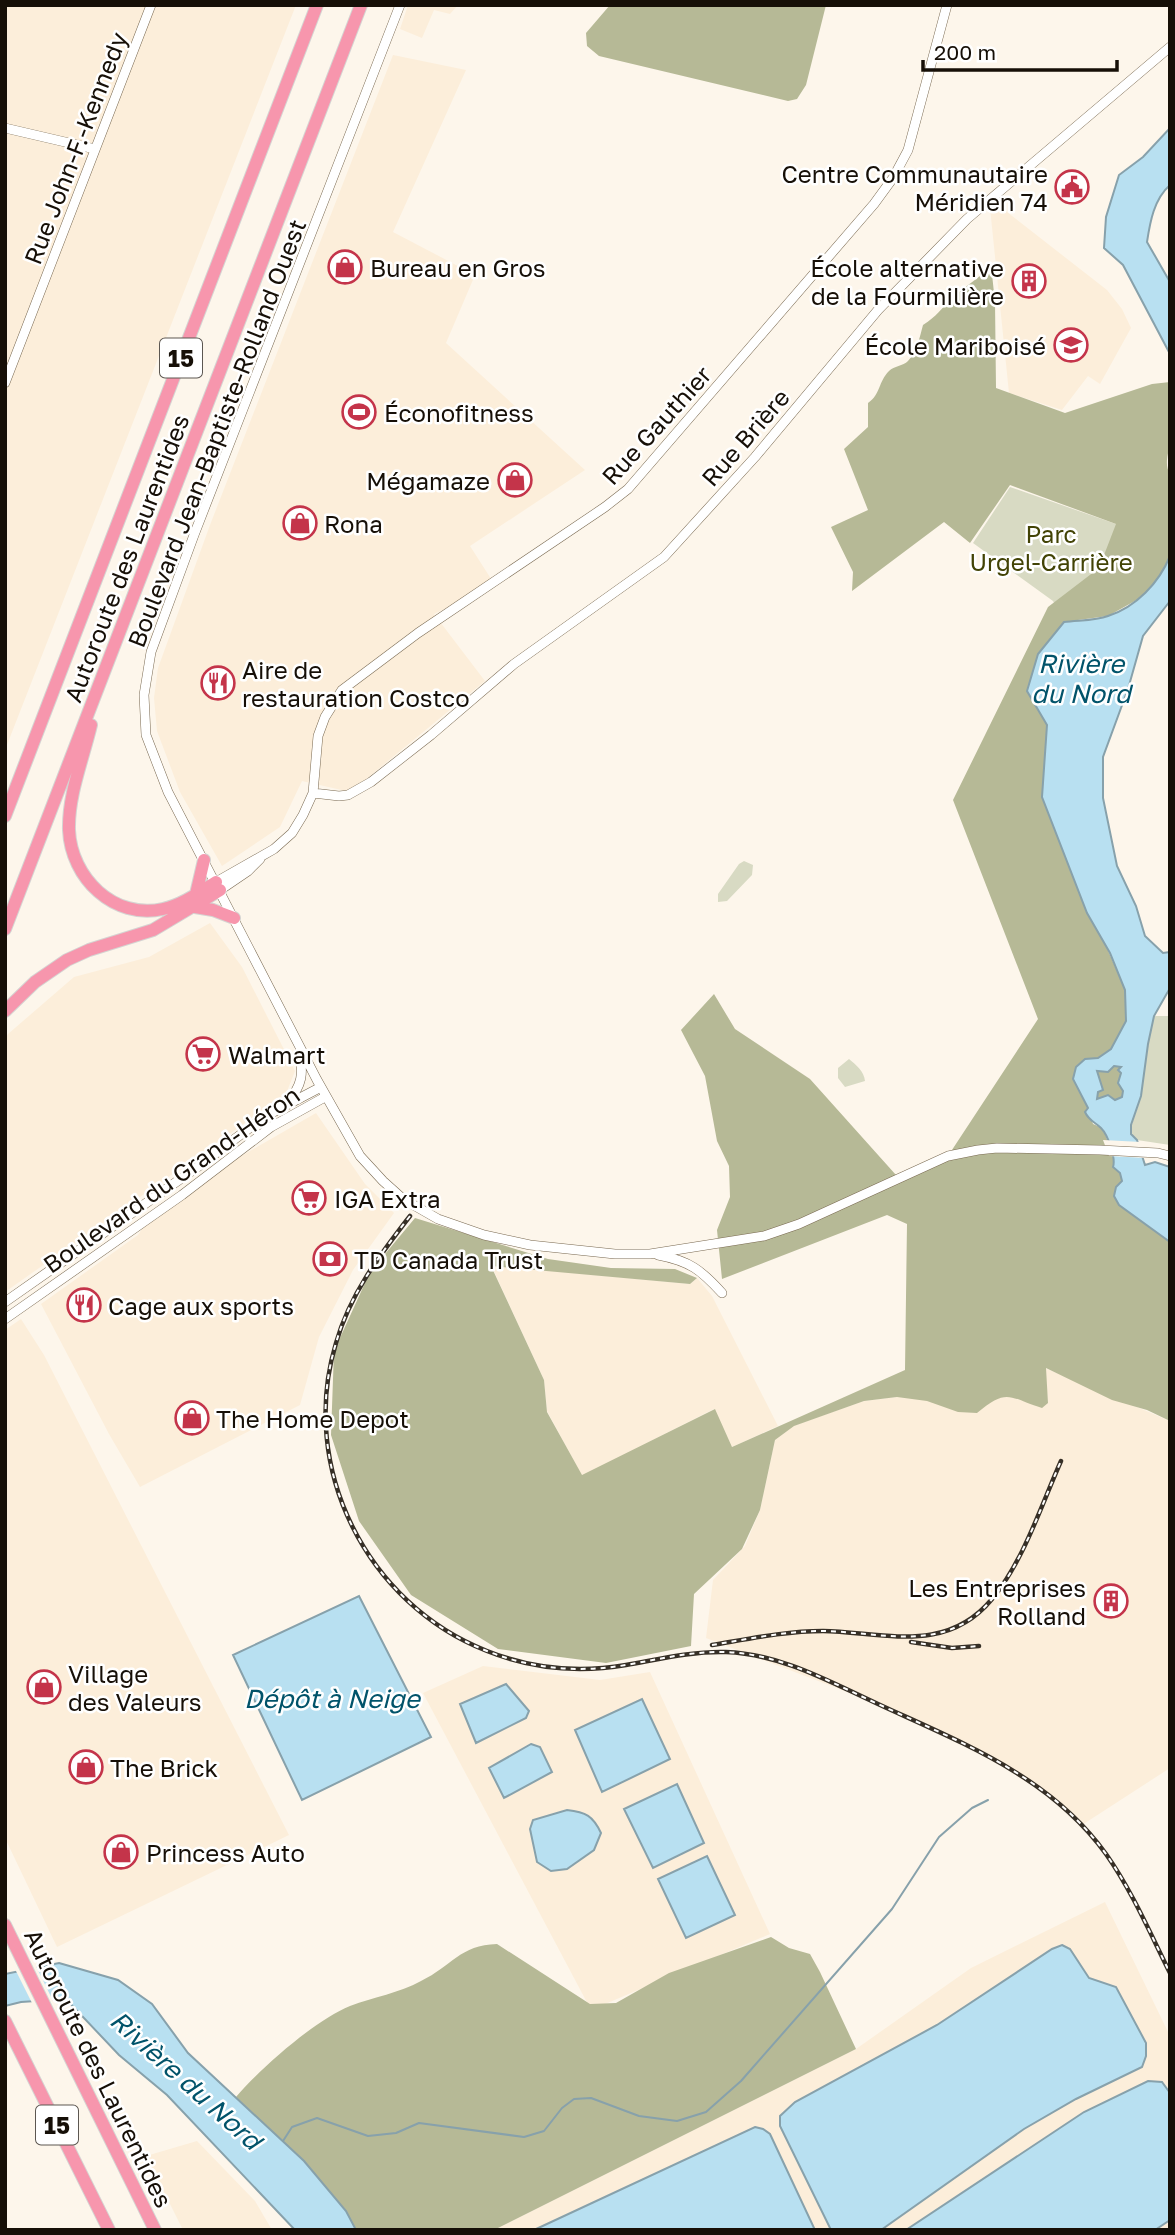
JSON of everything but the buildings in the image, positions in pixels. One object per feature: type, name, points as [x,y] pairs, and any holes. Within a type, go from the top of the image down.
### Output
[{"type":"highway","name":"Autoroute des Laurentides","points":[[5,817],[317,5]]},
{"type":"highway","name":"Autoroute des Laurentides","points":[[5,929],[361,5]]},
{"type":"highway","points":[[106,670],[71,807],[70,837],[74,859],[94,889],[124,906],[136,910],[157,910],[195,900],[234,918]]},
{"type":"highway","points":[[195,900],[204,860]]},
{"type":"highway","points":[[5,1011],[35,982],[67,960],[89,950],[153,930],[218,886]]},
{"type":"highway","name":"Autoroute des Laurentides","points":[[5,1925],[155,2230]]},
{"type":"highway","name":"15","points":[[5,2021],[109,2230]]},
{"type":"street","name":"Rue John-F.-Kennedy","points":[[5,383],[151,5]]},
{"type":"street","name":"Boulevard Jean-Baptiste-Rolland Ouest","points":[[400,5],[151,652],[144,695],[146,735],[168,792],[323,1092],[360,1156],[403,1199],[438,1219],[530,1245],[615,1254],[650,1254],[764,1236],[788,1228],[948,1156],[997,1148],[1145,1152],[1170,1156]]},
{"type":"street","name":"Rue Gauthier","points":[[218,886],[244,864],[263,856],[292,833],[303,816],[313,793],[318,736],[325,717],[342,690],[418,633],[628,489],[873,204],[893,178],[908,150],[947,5]]},
{"type":"street","name":"Rue Brière","points":[[313,793],[348,795],[370,782],[431,735],[514,664],[664,556],[755,457],[878,310],[967,219],[1170,47]]},
{"type":"street","points":[[5,128],[95,149]]},
{"type":"street","points":[[281,1107],[293,1096],[302,1076],[298,1043]]},
{"type":"street","name":"Boulevard du Grand-Héron","points":[[5,1302],[264,1117],[281,1107],[323,1092]]},
{"type":"street","name":"Boulevard du Grand-Héron","points":[[5,1319],[323,1092]]},
{"type":"street","points":[[650,1254],[687,1262],[702,1271],[722,1293]]},
{"type":"shaded area","points":[[5,5],[296,5],[5,750]]},
{"type":"shaded area","points":[[408,5],[458,5],[450,14],[434,10],[422,38],[400,29]]},
{"type":"shaded area","points":[[393,55],[466,70],[393,232],[475,275],[446,343],[585,470],[470,546],[495,585],[434,614],[485,681],[365,780],[346,791],[302,781],[280,827],[222,866],[180,792],[157,731],[154,698],[158,668],[210,525]]},
{"type":"shaded area","points":[[989,198],[1107,290],[1122,309],[1131,328],[1100,384],[1088,376],[1062,410],[1009,393]]},
{"type":"shaded area","points":[[210,923],[242,967],[295,1071],[286,1094],[5,1292],[5,1039],[74,977],[149,957]]},
{"type":"shaded area","points":[[316,1113],[365,1184],[394,1213],[353,1270],[319,1337],[300,1405],[140,1487],[41,1304],[138,1235],[154,1211],[196,1182]]},
{"type":"shaded area","points":[[491,1265],[690,1284],[697,1278],[712,1296],[778,1426],[732,1447],[714,1409],[582,1476],[547,1411],[544,1380]]},
{"type":"shaded area","points":[[21,1319],[44,1355],[289,1835],[57,1947],[5,1838],[5,1330]]},
{"type":"shaded area","points":[[1045,1368],[1170,1421],[1170,1768],[1082,1825],[1043,1789],[997,1760],[876,1703],[706,1638],[713,1580],[745,1546],[760,1510],[775,1440],[793,1426],[864,1401],[897,1397],[991,1399],[1008,1394],[1048,1403]]},
{"type":"shaded area","points":[[483,1666],[600,1680],[650,1672],[770,1934],[591,2010],[423,1693]]},
{"type":"shaded area","points":[[1105,1902],[1170,2036],[1170,2230],[494,2230],[856,2049],[971,1968]]},
{"type":"shaded area","points":[[197,2141],[255,2201],[272,2230],[183,2230],[146,2156]]},
{"type":"green space","points":[[610,5],[826,5],[806,85],[797,99],[788,101],[599,56],[587,46],[586,33]]},
{"type":"green space","points":[[991,265],[995,302],[996,388],[1065,413],[1152,384],[1170,382],[1170,438],[1167,461],[1170,475],[1170,556],[1164,571],[1142,597],[1108,616],[1078,620],[1027,691],[1047,725],[1042,797],[1125,990],[1126,1021],[1111,1049],[1073,1079],[1093,1124],[1100,1127],[1105,1134],[1120,1173],[1122,1181],[1119,1205],[1170,1242],[1170,1421],[1147,1410],[1112,1400],[1046,1368],[1048,1403],[1042,1408],[1009,1397],[996,1400],[977,1413],[958,1412],[927,1401],[897,1397],[864,1401],[794,1426],[775,1440],[760,1510],[742,1549],[694,1594],[691,1646],[606,1663],[498,1649],[411,1595],[359,1521],[331,1435],[334,1351],[370,1272],[415,1218],[548,1259],[611,1268],[675,1269],[697,1278],[690,1284],[491,1266],[544,1380],[547,1412],[582,1475],[715,1409],[732,1447],[905,1370],[907,1224],[887,1215],[722,1279],[717,1230],[730,1197],[729,1166],[717,1141],[705,1076],[681,1030],[714,994],[735,1029],[810,1079],[896,1175],[948,1156],[1038,1019],[953,800],[1048,607],[1099,568],[1116,524],[1010,485],[970,543],[944,522],[852,591],[853,572],[831,527],[868,510],[844,449],[868,427],[868,403],[889,371],[906,363],[911,357],[923,325]]},
{"type":"green space","name":"Parc Urgel-Carrière","points":[[1135,467],[1170,475],[1170,556],[1064,622],[1053,601],[973,543],[1010,487],[1116,524]]},
{"type":"green space","points":[[744,861],[753,865],[752,875],[727,901],[718,902],[718,894]]},
{"type":"green space","points":[[1154,1016],[1170,1016],[1170,1145],[1137,1140],[1131,1134]]},
{"type":"green space","points":[[849,1059],[861,1071],[865,1081],[845,1087],[838,1078],[838,1068]]},
{"type":"green space","points":[[1114,1066],[1121,1067],[1124,1093],[1122,1097],[1115,1100],[1104,1096],[1097,1099],[1098,1092],[1103,1090],[1097,1071],[1109,1071]]},
{"type":"green space","points":[[771,1937],[789,1948],[810,1954],[856,2049],[494,2230],[356,2230],[316,2176],[236,2097],[274,2059],[321,2022],[350,2006],[413,1985],[465,1952],[484,1945],[497,1944],[590,2004],[616,2003],[669,1973]]},
{"type":"water","points":[[1170,128],[1170,185],[1156,204],[1147,242],[1170,282],[1170,354],[1123,265],[1104,248],[1106,217],[1119,175],[1143,157]]},
{"type":"water","name":"Rivière du Nord","points":[[1170,556],[1170,601],[1143,636],[1128,689],[1103,757],[1103,798],[1117,866],[1136,906],[1145,936],[1163,953],[1170,952],[1170,988],[1154,1016],[1141,1096],[1131,1125],[1131,1134],[1137,1140],[1145,1165],[1155,1162],[1170,1167],[1170,1242],[1119,1205],[1114,1196],[1116,1187],[1122,1181],[1120,1173],[1113,1167],[1111,1147],[1104,1131],[1085,1112],[1088,1108],[1073,1079],[1076,1067],[1085,1059],[1098,1058],[1111,1049],[1126,1021],[1125,990],[1110,953],[1087,913],[1042,797],[1047,725],[1027,691],[1038,654],[1064,622],[1103,618],[1128,607],[1145,593]],"holes":[[[1114,1066],[1121,1067],[1118,1070],[1121,1073],[1118,1083],[1123,1091],[1122,1097],[1115,1100],[1108,1095],[1097,1099],[1098,1092],[1103,1090],[1097,1071],[1108,1072]]]},
{"type":"water","name":"Dépôt à Neige","points":[[359,1596],[431,1737],[302,1800],[233,1655]]},
{"type":"water","points":[[506,1684],[529,1711],[526,1718],[476,1743],[460,1704]]},
{"type":"water","points":[[642,1699],[670,1759],[602,1792],[575,1730]]},
{"type":"water","points":[[531,1744],[540,1747],[552,1772],[504,1798],[489,1768]]},
{"type":"water","points":[[677,1784],[704,1843],[653,1868],[624,1809]]},
{"type":"water","points":[[567,1810],[588,1816],[601,1833],[594,1850],[567,1869],[551,1871],[537,1862],[530,1829],[533,1820]]},
{"type":"water","points":[[707,1856],[735,1915],[686,1938],[658,1879]]},
{"type":"water","points":[[1062,1945],[1070,1949],[1089,1978],[1116,1987],[1146,2043],[1146,2056],[1142,2067],[1076,2099],[1024,2129],[881,2230],[831,2230],[780,2126],[780,2116],[795,2102],[937,2025]]},
{"type":"water","name":"Rivière du Nord","points":[[59,1963],[118,1980],[152,2004],[188,2053],[304,2161],[346,2211],[356,2230],[295,2230],[167,2095],[119,2055],[66,1999],[21,2002],[5,2006],[5,1974]]},
{"type":"water","points":[[1148,2081],[1162,2082],[1170,2093],[1170,2220],[1155,2230],[906,2230],[1084,2112]]},
{"type":"water","points":[[755,2127],[770,2134],[815,2230],[534,2230]]},
{"type":"pier","points":[[1103,1140],[1141,1142],[1145,1158],[1109,1156]]},
{"type":"pier","points":[[35,1964],[54,2003],[33,2005],[15,1969]]},
{"type":"waterway","points":[[283,2141],[292,2127],[317,2118],[368,2136],[396,2133],[419,2123],[524,2137],[544,2131],[562,2108],[574,2099],[591,2098],[639,2116],[677,2121],[706,2112],[741,2081],[892,1909],[939,1837],[972,1808],[988,1800]]},
{"type":"railway","points":[[410,1216],[377,1261],[349,1308],[336,1343],[327,1390],[327,1437],[335,1483],[352,1526],[376,1566],[407,1601],[444,1629],[487,1651],[521,1662],[556,1668],[591,1669],[713,1652],[766,1658],[823,1678],[972,1748],[1031,1783],[1059,1803],[1084,1827],[1106,1854],[1124,1883],[1170,1973]]},
{"type":"railway","points":[[712,1645],[795,1632],[913,1636],[955,1628],[974,1616],[1003,1584],[1031,1533],[1061,1461]]},
{"type":"railway","points":[[911,1642],[952,1648],[979,1646]]},
{"type":"place","name":"Centre Communautaire Méridien 74","points":[[1072,187]]},
{"type":"place","name":"Bureau en Gros","points":[[345,267]]},
{"type":"place","name":"École alternative de la Fourmilière","points":[[1029,281]]},
{"type":"place","name":"École Mariboisé","points":[[1071,345]]},
{"type":"place","name":"Éconofitness","points":[[359,412]]},
{"type":"place","name":"Mégamaze","points":[[515,480]]},
{"type":"place","name":"Rona","points":[[300,523]]},
{"type":"place","name":"Aire de restauration Costco","points":[[218,683]]},
{"type":"place","name":"Walmart","points":[[203,1054]]},
{"type":"place","name":"IGA Extra","points":[[309,1198]]},
{"type":"place","name":"TD Canada Trust","points":[[330,1259]]},
{"type":"place","name":"Cage aux sports","points":[[84,1305]]},
{"type":"place","name":"The Home Depot","points":[[192,1418]]},
{"type":"place","name":"Les Entreprises Rolland","points":[[1111,1601]]},
{"type":"place","name":"Village des Valeurs","points":[[44,1687]]},
{"type":"place","name":"The Brick","points":[[86,1767]]},
{"type":"place","name":"Princess Auto","points":[[121,1852]]}]
